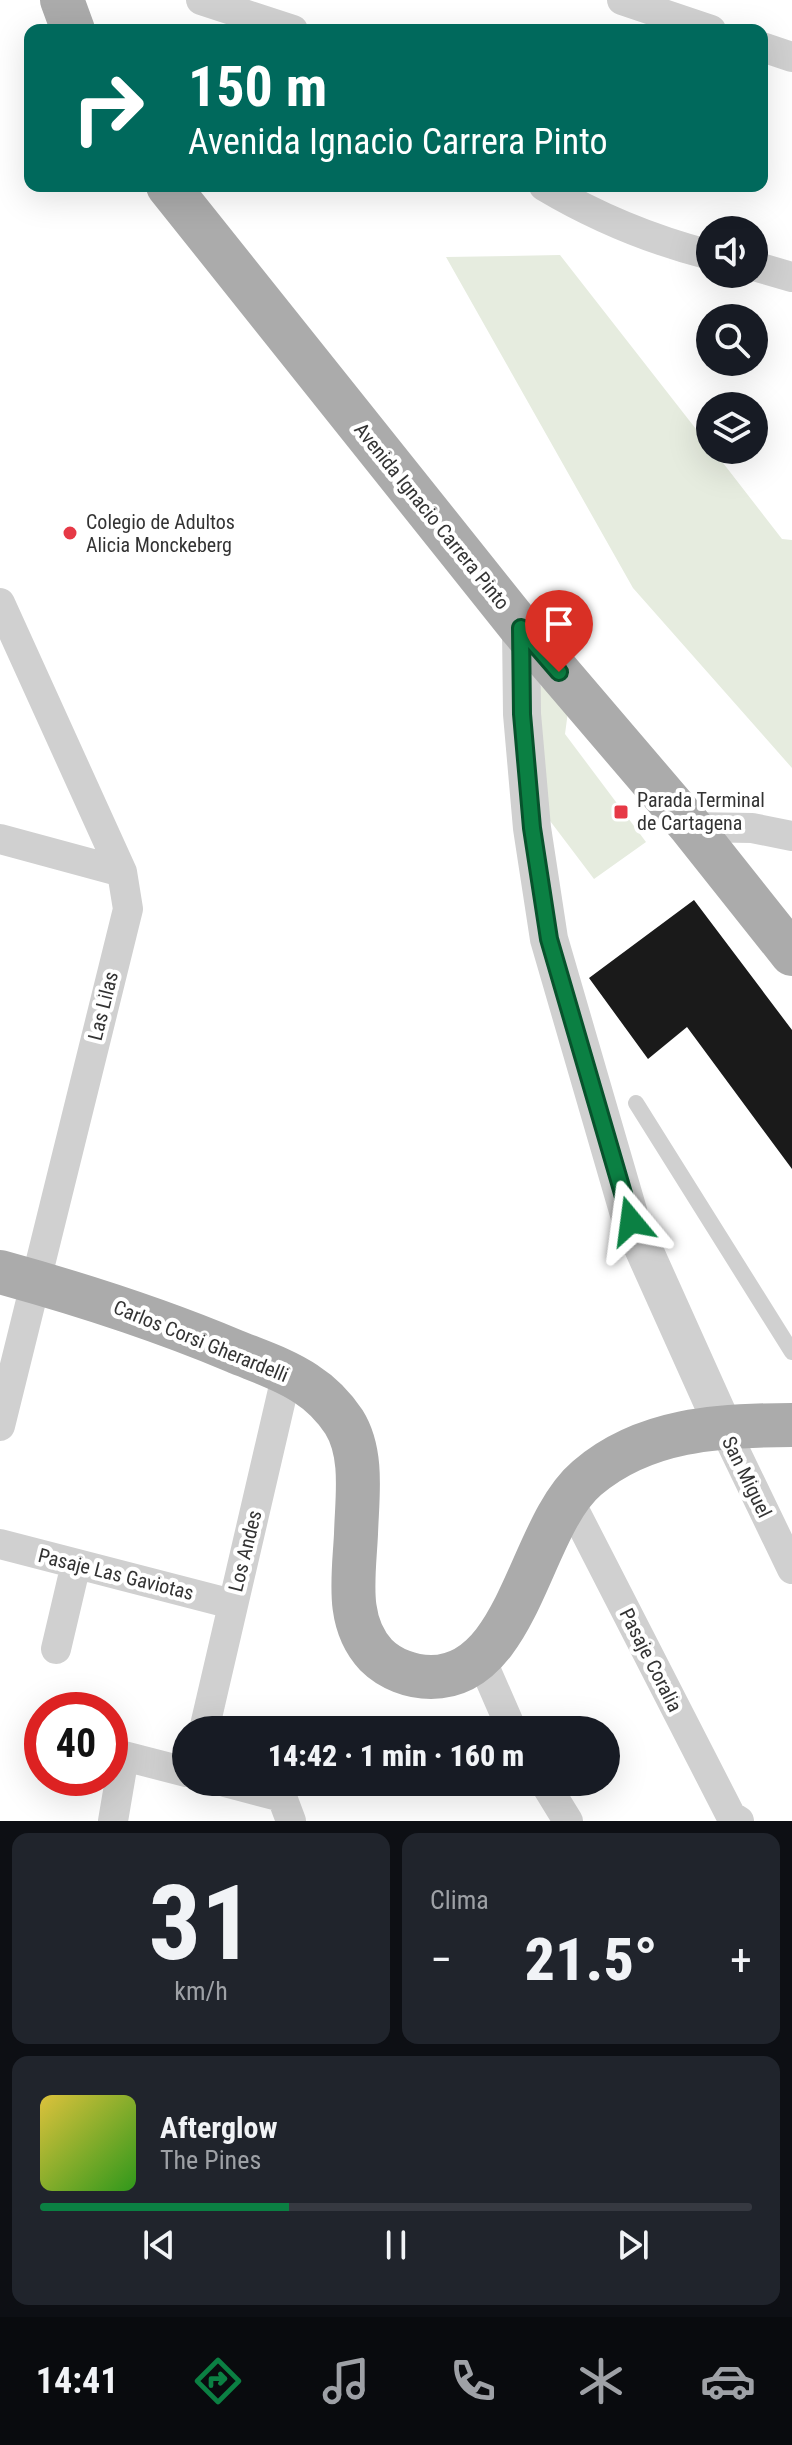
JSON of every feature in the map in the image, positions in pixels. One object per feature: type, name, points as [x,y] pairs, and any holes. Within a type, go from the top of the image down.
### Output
[{"type":"main road","points":[[62,0],[71,24]]},
{"type":"main road","name":"Avenida Ignacio Carrera Pinto","points":[[173,192],[521,628],[691,827],[792,954]]},
{"type":"main road","name":"Carlos Corsi Gherardelli","points":[[18,1277],[164,1323],[287,1373],[306,1384],[324,1399],[345,1424],[351,1438],[357,1471],[354,1614],[367,1644],[392,1667],[422,1677],[454,1674],[481,1659]]},
{"type":"main road","points":[[481,1659],[501,1631],[567,1496],[587,1478],[631,1449],[678,1433],[792,1425]]},
{"type":"main road","points":[[724,1428],[792,1448]]},
{"type":"street","points":[[201,0],[275,24]]},
{"type":"street","points":[[622,0],[693,24]]},
{"type":"street","points":[[768,49],[792,57]]},
{"type":"street","points":[[555,192],[647,236],[696,251]]},
{"type":"street","points":[[768,270],[792,277]]},
{"type":"street","name":"Las Lilas","points":[[0,603],[122,872],[128,909],[18,1277],[0,1426]]},
{"type":"street","points":[[521,628],[522,714],[532,828],[549,939],[631,1221],[724,1428]]},
{"type":"street","points":[[691,827],[752,828],[792,836]]},
{"type":"street","points":[[0,839],[122,872]]},
{"type":"street","name":"Los Andes","points":[[207,1716],[287,1373]]},
{"type":"street","name":"San Miguel","points":[[724,1428],[792,1569]]},
{"type":"street","name":"Pasaje Coralia","points":[[567,1496],[731,1816],[739,1821]]},
{"type":"street","name":"Pasaje Las Gaviotas","points":[[0,1544],[232,1604]]},
{"type":"street","points":[[56,1649],[76,1564]]},
{"type":"street","points":[[481,1659],[506,1716]]},
{"type":"street","points":[[113,1821],[124,1756],[172,1768]]},
{"type":"street","points":[[278,1796],[282,1797],[291,1821]]},
{"type":"street","points":[[553,1796],[568,1821]]},
{"type":"lane","points":[[636,1103],[792,1352]]},
{"type":"shaded area","points":[[560,255],[696,429],[696,464],[724,464],[782,539],[792,540],[792,768],[633,588],[446,257]]},
{"type":"shaded area","points":[[538,684],[569,704],[565,734],[646,842],[594,879],[538,805]]},
{"type":"building","points":[[694,900],[792,1030],[792,1169],[687,1027],[648,1059],[589,978]]},
{"type":"place","name":"Colegio de Adultos Alicia Monckeberg","points":[[70,533]]},
{"type":"place","name":"Parada Terminal de Cartagena","points":[[621,812]]},
{"type":"route","points":[[559,672],[521,628],[522,714],[532,828],[549,939],[631,1221]]}]
